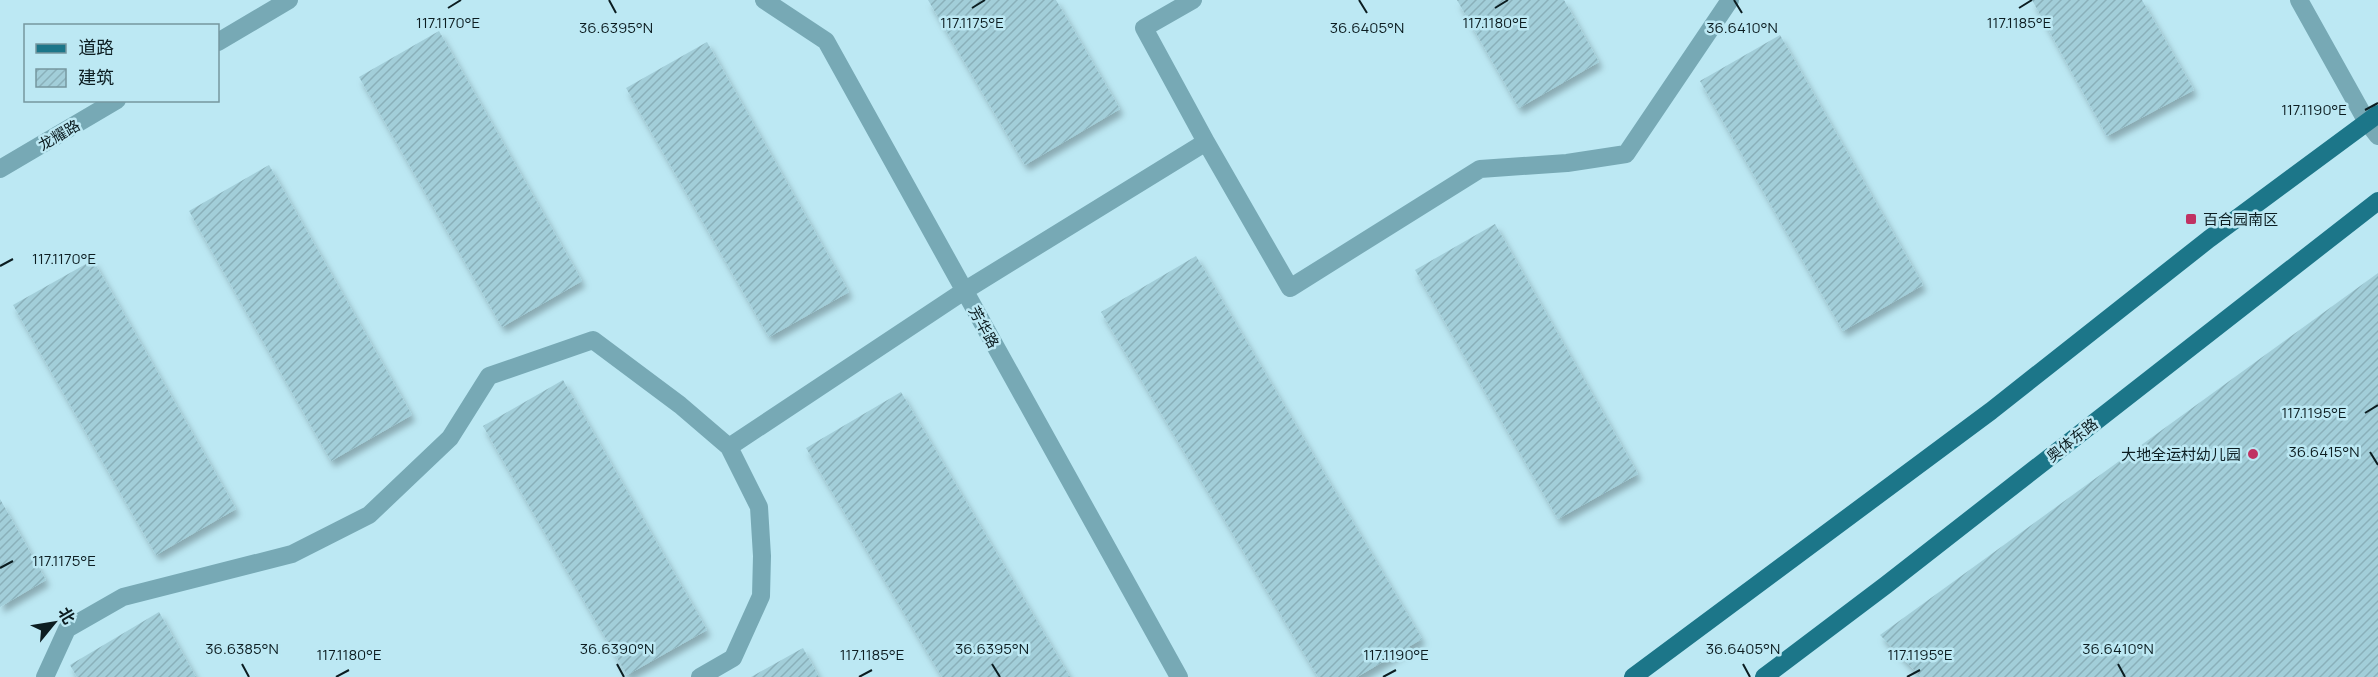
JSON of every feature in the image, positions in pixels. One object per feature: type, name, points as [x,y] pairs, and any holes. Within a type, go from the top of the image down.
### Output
[{"type":"main road","points":[[1633,677],[1991,411],[2209,239],[2374,124]]},
{"type":"main road","name":"奥体东路","points":[[1764,677],[1886,585],[2378,201]]},
{"type":"street","points":[[219,41],[289,0]]},
{"type":"street","name":"芳华路","points":[[764,0],[826,41],[1179,677]]},
{"type":"street","points":[[1193,0],[1144,28],[1290,288],[1480,169],[1567,163],[1626,154],[1730,0]]},
{"type":"street","points":[[2299,0],[2374,124]]},
{"type":"street","name":"龙耀路","points":[[0,169],[114,102]]},
{"type":"street","points":[[729,447],[964,291],[1206,142]]},
{"type":"street","points":[[45,677],[67,629],[123,597],[292,554],[369,515],[450,438],[489,376],[593,340],[680,405],[729,447],[759,507],[762,556],[761,596],[733,658],[700,677]]},
{"type":"building","points":[[928,0],[1056,0],[1120,109],[1025,165]]},
{"type":"building","points":[[1457,0],[1564,0],[1599,62],[1519,108]]},
{"type":"building","points":[[2032,0],[2142,0],[2194,90],[2107,136]]},
{"type":"building","points":[[439,31],[582,281],[502,327],[359,77]]},
{"type":"building","points":[[1780,35],[1923,285],[1843,331],[1700,81]]},
{"type":"building","points":[[707,42],[849,292],[769,337],[626,88]]},
{"type":"building","points":[[269,165],[412,415],[331,461],[189,211]]},
{"type":"building","points":[[1495,224],[1638,474],[1558,519],[1415,270]]},
{"type":"building","points":[[1196,256],[1422,639],[1357,677],[1318,677],[1101,312]]},
{"type":"building","points":[[93,260],[236,509],[156,555],[13,305]]},
{"type":"building","name":"大地全运村幼儿园","points":[[2378,273],[2378,677],[1921,677],[1880,635]]},
{"type":"building","points":[[563,380],[707,630],[627,675],[483,426]]},
{"type":"building","points":[[901,392],[1070,677],[942,677],[806,448]]},
{"type":"building","points":[[0,499],[46,580],[0,607]]},
{"type":"building","points":[[159,612],[196,677],[77,677],[70,665]]},
{"type":"building","points":[[803,648],[819,677],[751,677]]},
{"type":"place","name":"百合园南区","points":[[2191,219]]},
{"type":"place","name":"大地全运村幼儿园","points":[[2253,454]]}]
